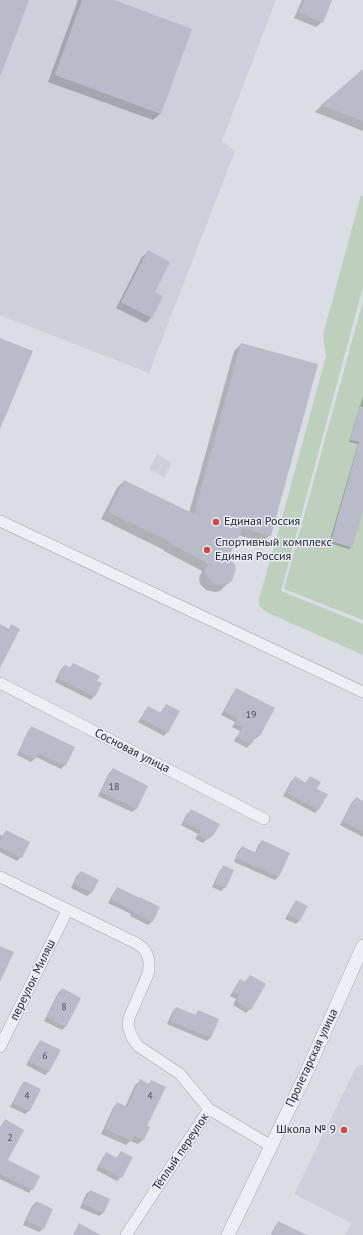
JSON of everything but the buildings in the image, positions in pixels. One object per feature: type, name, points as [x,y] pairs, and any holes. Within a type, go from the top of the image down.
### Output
[{"type":"street","points":[[0,521],[363,692]]},
{"type":"street","name":"Сосновая улица","points":[[0,683],[264,819]]},
{"type":"street","name":"Тёплый переулок","points":[[0,877],[67,911],[136,943],[143,948],[147,954],[150,968],[129,1018],[128,1026],[130,1032],[138,1046],[180,1074],[209,1109],[126,1235]]},
{"type":"street","name":"переулок Миляш","points":[[0,1047],[67,911]]},
{"type":"street","name":"Пролетарская улица","points":[[228,1235],[304,1078],[363,946]]},
{"type":"street","points":[[209,1109],[271,1146]]},
{"type":"shaded area","points":[[0,0],[276,0],[222,141],[235,151],[149,373],[0,315]]},
{"type":"shaded area","points":[[157,454],[172,463],[164,477],[149,469]]},
{"type":"shaded area","name":"Школа № 9","points":[[363,1065],[363,1235],[345,1235],[351,1223],[294,1194],[356,1067]]},
{"type":"green space","points":[[361,195],[363,196],[363,287],[281,591],[363,624],[363,655],[266,612],[259,606],[259,599],[326,356],[323,335]]},
{"type":"green space","points":[[363,301],[363,620],[284,589]]},
{"type":"place","name":"Единая Россия","points":[[216,522]]},
{"type":"place","name":"Спортивный комплекс Единая Россия","points":[[207,550]]},
{"type":"place","name":"Школа № 9","points":[[344,1130]]}]
